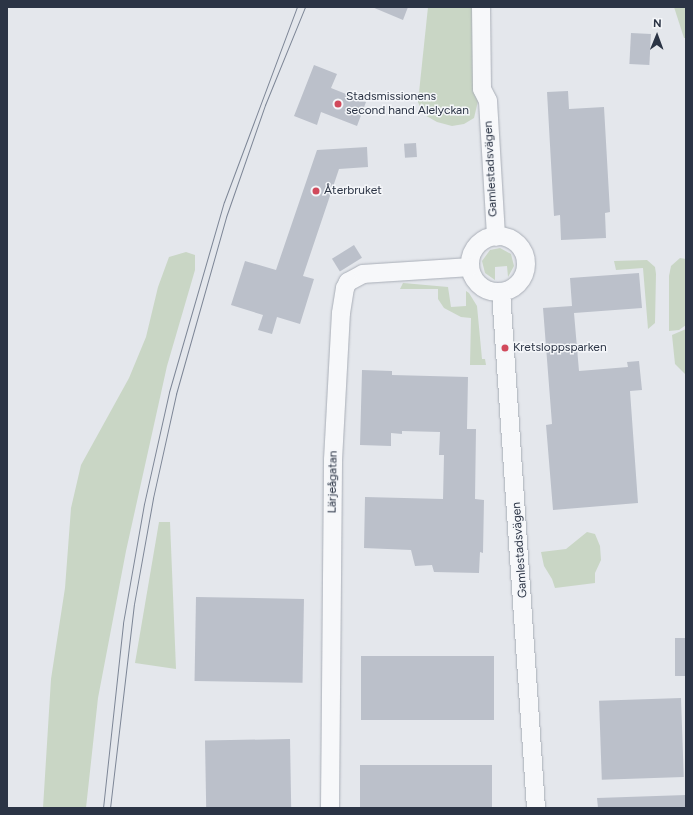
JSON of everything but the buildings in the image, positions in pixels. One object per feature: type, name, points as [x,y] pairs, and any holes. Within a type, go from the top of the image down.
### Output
[{"type":"street","name":"Gamlestadsvägen","points":[[481,7],[482,88],[488,101],[496,237]]},
{"type":"street","name":"Gamlestadsvägen","points":[[488,101],[492,89],[491,7]]},
{"type":"street","points":[[496,237],[514,242],[521,250],[525,261],[519,281],[501,292],[482,287],[475,280],[470,267],[471,256],[476,247],[485,240],[496,237]]},
{"type":"street","name":"Lärjeågatan","points":[[330,808],[333,456],[341,313],[345,288],[348,282],[363,274],[470,267]]},
{"type":"street","name":"Gamlestadsvägen","points":[[501,292],[536,808]]},
{"type":"green space","points":[[428,7],[476,7],[478,101],[474,118],[464,124],[452,126],[437,122],[423,114],[418,102]]},
{"type":"green space","points":[[674,7],[686,7],[686,38],[684,38]]},
{"type":"green space","points":[[500,248],[511,254],[514,266],[508,277],[507,266],[495,267],[495,280],[485,273],[482,261],[490,250]]},
{"type":"green space","points":[[186,252],[195,255],[195,270],[167,366],[126,551],[98,698],[86,808],[43,808],[51,679],[65,588],[71,508],[81,465],[129,378],[146,337],[158,287],[169,257]]},
{"type":"green space","points":[[680,258],[686,259],[686,325],[679,330],[669,331],[669,276],[671,266]]},
{"type":"green space","points":[[647,260],[655,267],[656,274],[655,323],[648,329],[643,268],[616,270],[614,261]]},
{"type":"green space","points":[[403,283],[448,287],[451,307],[466,306],[466,291],[469,293],[477,306],[482,359],[485,359],[486,365],[470,365],[471,318],[461,317],[444,308],[438,299],[438,289],[400,289]]},
{"type":"green space","points":[[686,329],[686,375],[675,364],[672,335]]},
{"type":"green space","points":[[159,522],[170,522],[176,669],[135,663]]},
{"type":"green space","points":[[587,532],[595,534],[600,546],[601,560],[595,573],[595,583],[555,588],[552,579],[544,566],[541,552],[566,549]]},
{"type":"tram line","points":[[103,808],[123,623],[144,504],[169,392],[224,202],[297,7]]},
{"type":"tram line","points":[[110,808],[134,604],[153,498],[176,394],[226,217],[265,105],[305,7]]},
{"type":"place","name":"Stadsmissionens second hand Alelyckan","points":[[338,104]]},
{"type":"place","name":"Återbruket","points":[[316,191]]},
{"type":"place","name":"Kretsloppsparken","points":[[505,348]]}]
